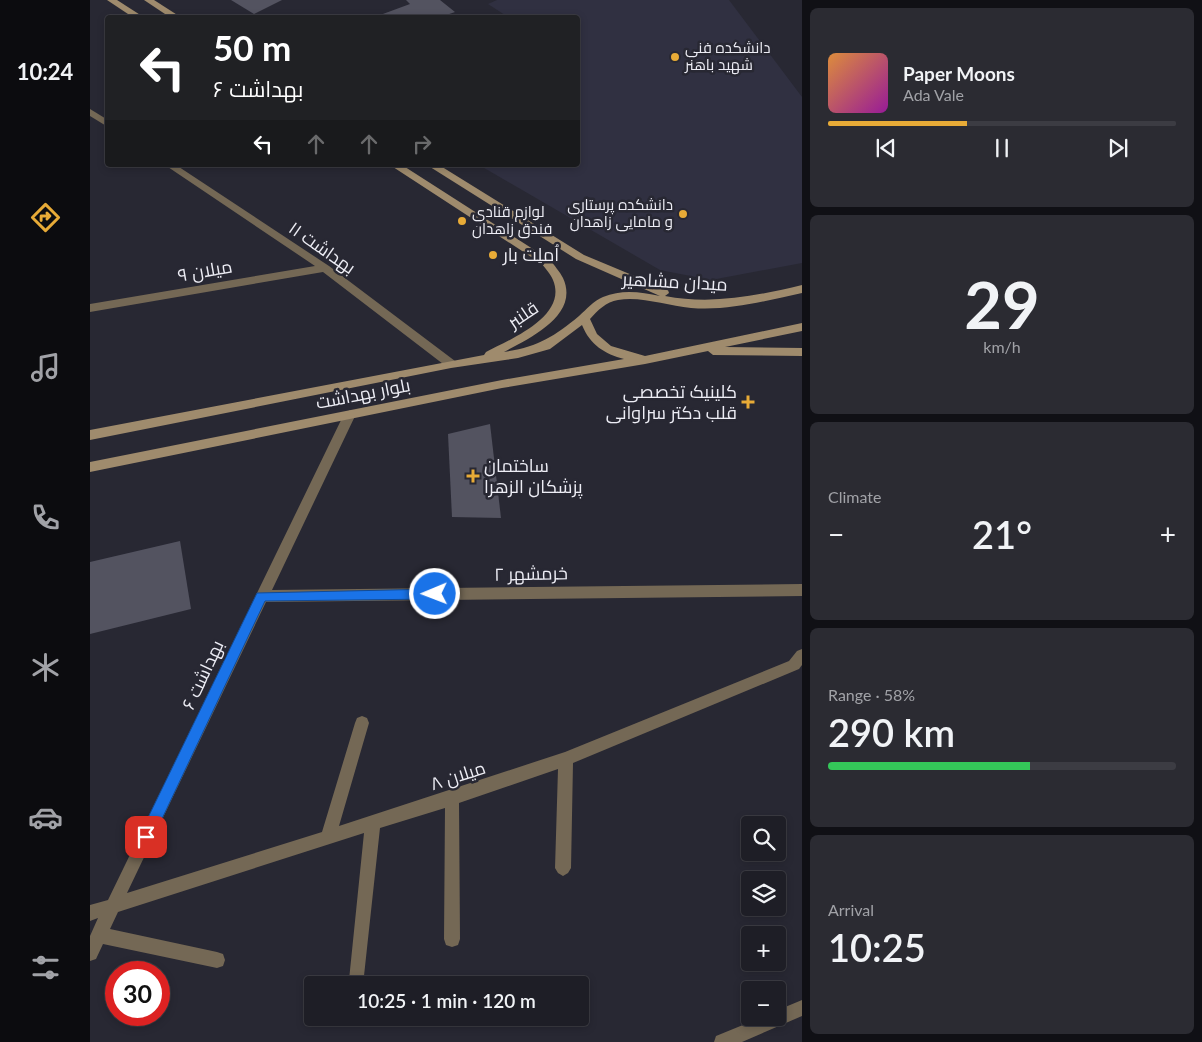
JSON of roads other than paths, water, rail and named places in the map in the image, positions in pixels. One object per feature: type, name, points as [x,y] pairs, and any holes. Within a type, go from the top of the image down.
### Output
[{"type":"main road","points":[[111,0],[136,15]]},
{"type":"main road","points":[[148,0],[173,15]]},
{"type":"main road","name":"قلنبر","points":[[398,167],[546,262],[561,281],[562,300],[547,321],[486,358]]},
{"type":"main road","points":[[436,167],[580,256],[689,304]]},
{"type":"main road","points":[[424,182],[443,171]]},
{"type":"main road","name":"میدان مشاهیر","points":[[584,318],[599,302],[614,296],[652,296],[689,304],[733,303],[802,289]]},
{"type":"main road","points":[[584,318],[588,331],[598,343],[620,355],[645,360],[802,327]]},
{"type":"main road","name":"بلوار بهداشت","points":[[90,435],[450,364],[518,354],[546,346],[584,318]]},
{"type":"main road","points":[[688,351],[802,352]]},
{"type":"main road","name":"بلوار بهداشت","points":[[90,467],[502,384],[645,360]]},
{"type":"street","points":[[90,112],[105,122]]},
{"type":"street","name":"بهداشت ۱۱","points":[[173,167],[325,268],[450,364]]},
{"type":"street","name":"میلان ۹","points":[[90,308],[325,268]]},
{"type":"street","name":"بهداشت ۶","points":[[90,953],[350,414]]},
{"type":"street","name":"خرمشهر ۲","points":[[261,596],[802,590]]},
{"type":"street","name":"میلان ۸","points":[[90,913],[452,798],[566,759],[794,665],[802,656]]},
{"type":"street","points":[[328,838],[362,723]]},
{"type":"street","points":[[563,868],[566,759]]},
{"type":"street","points":[[452,798],[452,939]]},
{"type":"street","points":[[358,976],[372,823]]},
{"type":"street","points":[[99,935],[217,960]]},
{"type":"street","points":[[722,1042],[802,1008]]},
{"type":"place","name":"دانشکده فنی شهید باهنر","points":[[675,57]]},
{"type":"place","name":"دانشکده پرستاری و مامایی زاهدان","points":[[683,214]]},
{"type":"place","name":"لوازم قنادی فندق زاهدان","points":[[462,221]]},
{"type":"place","name":"اُملِت بار","points":[[493,255]]},
{"type":"place","name":"کلینیک تخصصی قلب دکتر سراوانی","points":[[748,402]]},
{"type":"place","name":"ساختمان پزشکان الزهرا","points":[[473,476]]}]
